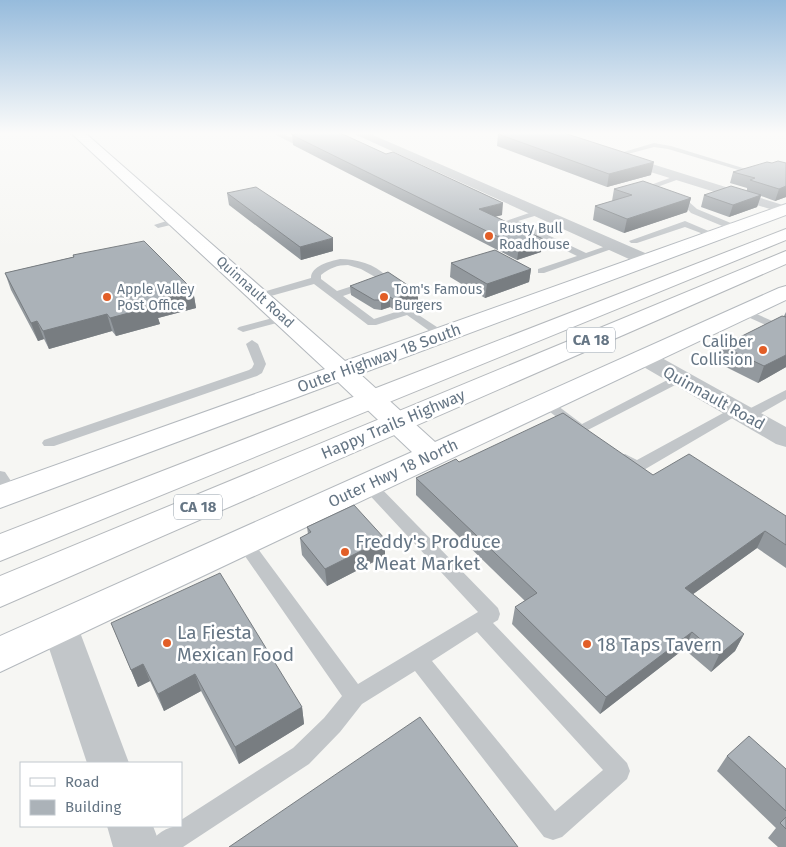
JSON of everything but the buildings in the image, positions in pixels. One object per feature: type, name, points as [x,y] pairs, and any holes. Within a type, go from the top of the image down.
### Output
[{"type":"street","name":"Quinnault Road","points":[[120,172],[374,399],[432,455]]},
{"type":"street","points":[[446,172],[646,260]]},
{"type":"street","points":[[663,172],[785,210]]},
{"type":"street","name":"Outer Highway 18 South","points":[[4,489],[342,371],[785,210]]},
{"type":"street","name":"Happy Trails Highway","points":[[0,548],[786,234]]},
{"type":"street","name":"Happy Trails Highway","points":[[0,592],[786,257]]},
{"type":"street","name":"Outer Hwy 18 North","points":[[0,655],[786,292]]},
{"type":"street","name":"Quinnault Road","points":[[643,357],[786,438]]},
{"type":"street","points":[[60,627],[108,762]]},
{"type":"street","points":[[130,827],[137,847]]},
{"type":"lane","points":[[680,177],[649,187],[678,197],[686,202],[694,211],[734,228]]},
{"type":"lane","points":[[538,212],[510,221],[586,256]]},
{"type":"lane","points":[[158,225],[176,221]]},
{"type":"lane","points":[[634,242],[685,224],[714,235]]},
{"type":"lane","points":[[541,271],[615,246]]},
{"type":"lane","points":[[316,280],[316,274],[327,267],[348,262],[355,262],[366,266],[382,279],[335,295]]},
{"type":"lane","points":[[260,296],[316,280]]},
{"type":"lane","points":[[316,280],[372,323],[408,311],[442,335]]},
{"type":"lane","points":[[743,311],[786,331]]},
{"type":"lane","points":[[243,330],[284,318]]},
{"type":"lane","points":[[49,444],[253,373],[258,370],[260,364],[252,344]]},
{"type":"lane","points":[[582,429],[679,378]]},
{"type":"lane","points":[[613,451],[637,467],[741,413],[783,400]]},
{"type":"lane","points":[[545,403],[597,440]]},
{"type":"lane","points":[[162,847],[301,756],[332,725],[355,697],[490,614],[368,484]]},
{"type":"lane","points":[[244,542],[355,697]]},
{"type":"lane","points":[[418,658],[554,828],[619,771],[479,621]]},
{"type":"place","name":"Rusty Bull Roadhouse","points":[[489,236]]},
{"type":"place","name":"Apple Valley Post Office","points":[[107,297]]},
{"type":"place","name":"Tom's Famous Burgers","points":[[384,297]]},
{"type":"place","name":"Caliber Collision","points":[[763,350]]},
{"type":"place","name":"Freddy's Produce & Meat Market","points":[[345,552]]},
{"type":"place","name":"La Fiesta Mexican Food","points":[[167,643]]},
{"type":"place","name":"18 Taps Tavern","points":[[587,644]]}]
